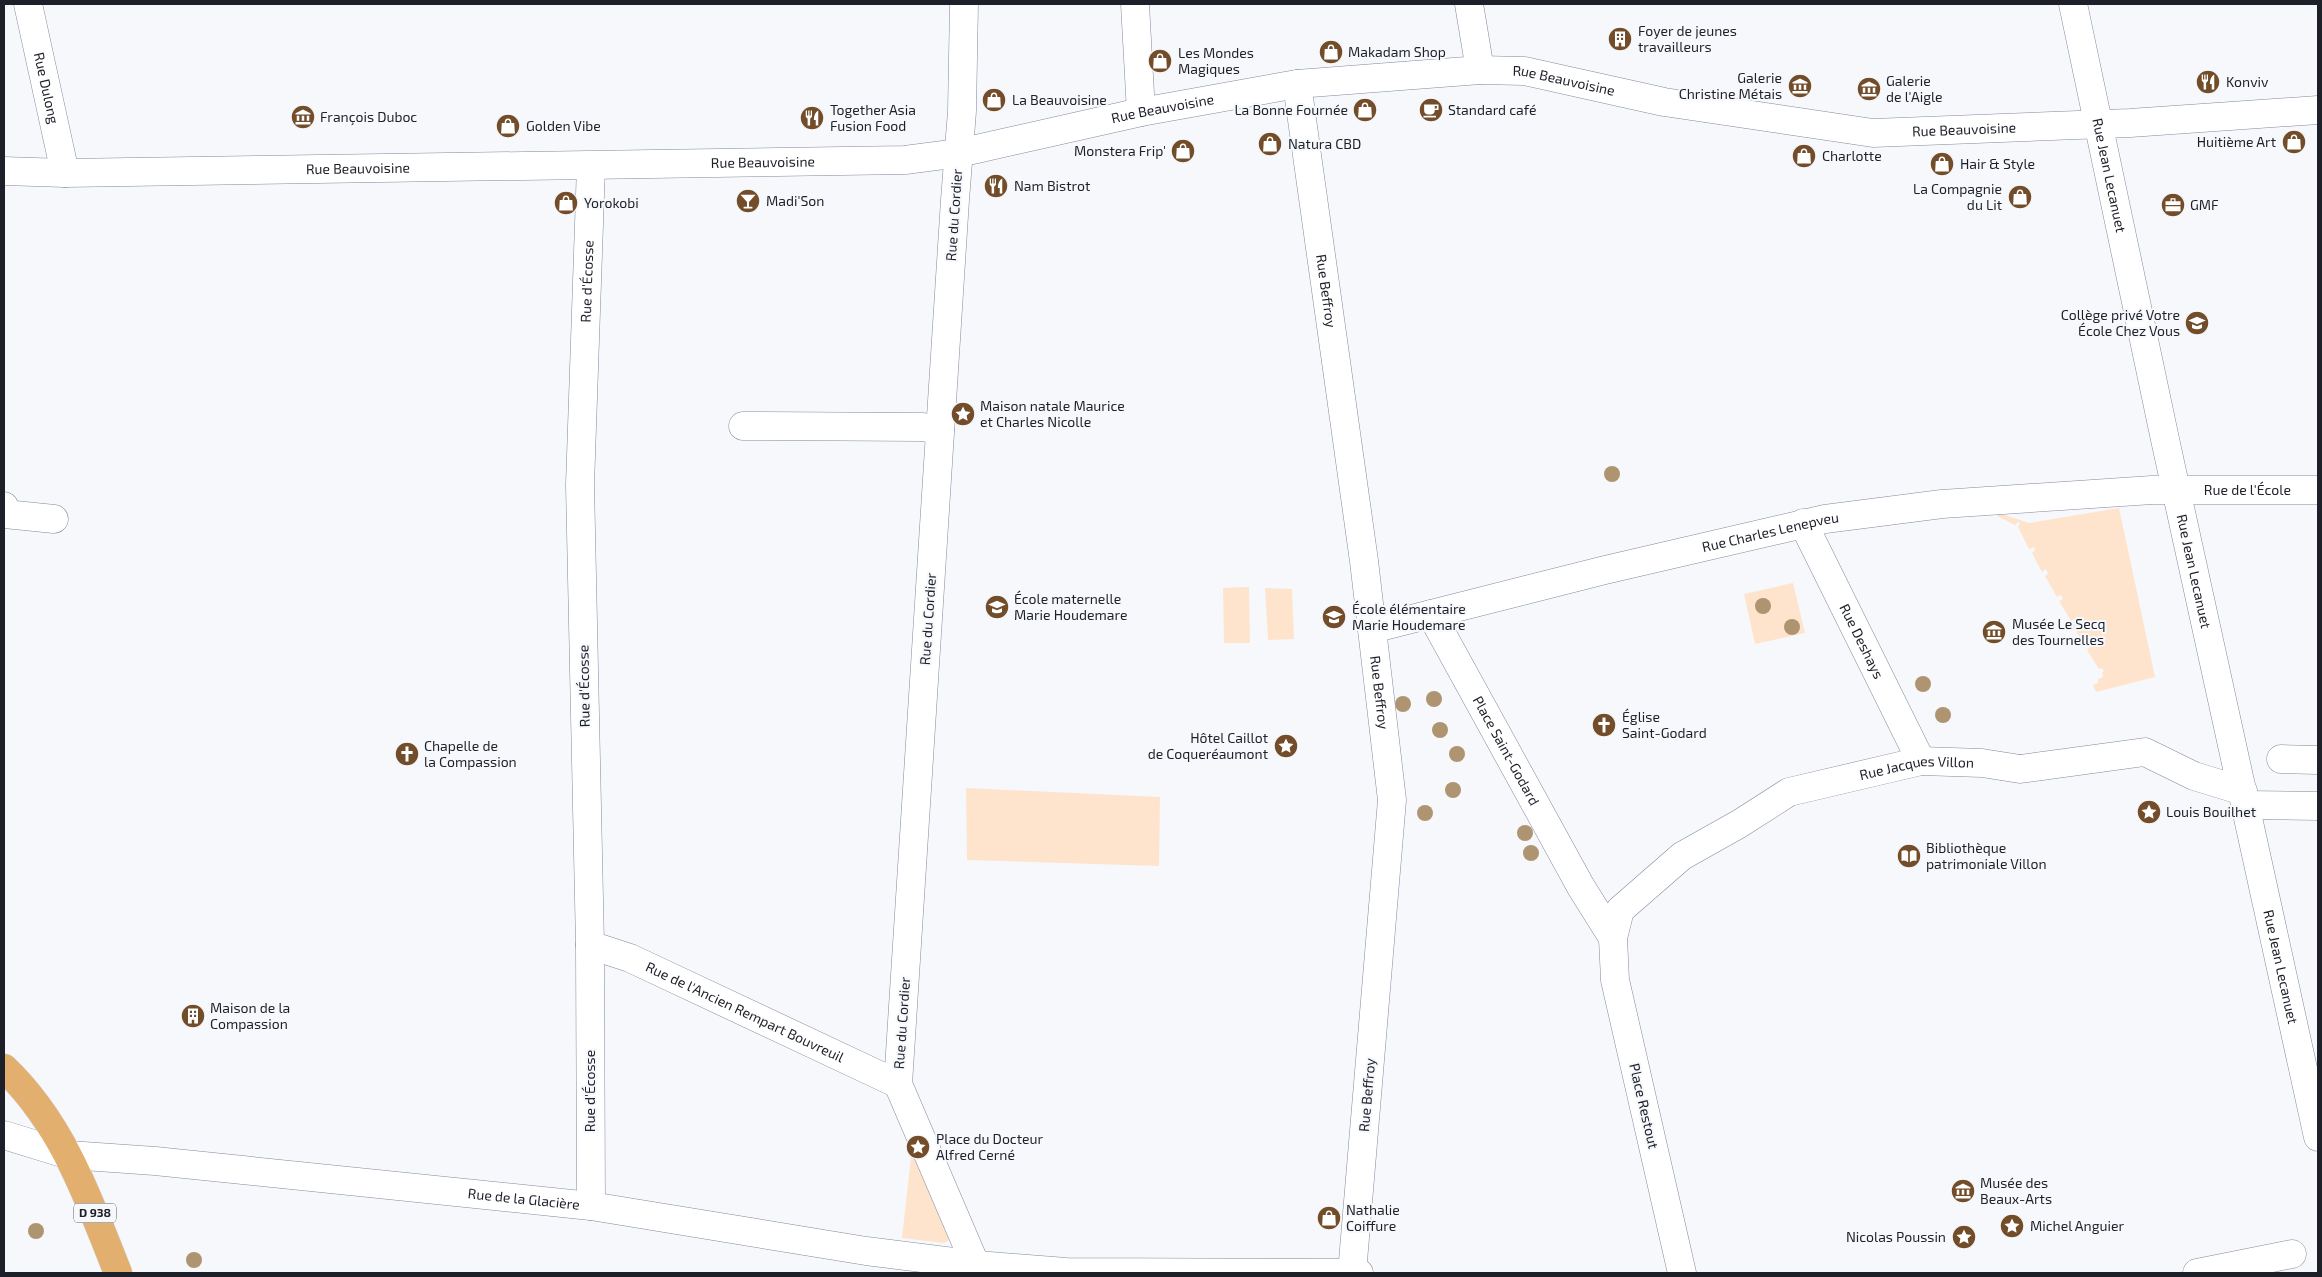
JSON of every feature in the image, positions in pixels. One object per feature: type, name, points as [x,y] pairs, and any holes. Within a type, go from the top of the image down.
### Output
[{"type":"main road","name":"D 938","points":[[4,1068],[48,1121],[69,1155],[97,1217],[118,1273]]},
{"type":"street","name":"Rue Dulong","points":[[28,4],[65,173]]},
{"type":"street","name":"Rue du Cordier","points":[[898,1084],[959,153],[964,4]]},
{"type":"street","points":[[1135,4],[1141,112]]},
{"type":"street","points":[[1469,4],[1480,70]]},
{"type":"street","name":"Rue Jean Lecanuet","points":[[2074,4],[2166,444],[2318,1137]]},
{"type":"street","name":"Rue Beauvoisine","points":[[4,171],[65,173],[906,160],[959,153],[1141,112],[1297,84],[1480,70],[1524,71],[1664,102],[1873,133],[2100,124],[2318,110]]},
{"type":"street","name":"Rue Beffroy","points":[[1297,84],[1372,629],[1392,800],[1353,1273]]},
{"type":"street","name":"Rue d'Écosse","points":[[590,1206],[590,945],[580,485],[591,166]]},
{"type":"street","points":[[743,426],[921,427],[940,429]]},
{"type":"street","name":"Rue Charles Lenepveu","points":[[1372,629],[1605,570],[1803,523],[1942,504],[2177,490]]},
{"type":"street","name":"Rue de l'École","points":[[2177,490],[2318,490]]},
{"type":"street","points":[[4,506],[5,514],[54,519]]},
{"type":"street","name":"Rue Deshays","points":[[1803,523],[1920,761]]},
{"type":"street","name":"Place Saint-Godard","points":[[1431,614],[1581,887],[1613,938]]},
{"type":"street","name":"Rue Jacques Villon","points":[[1620,910],[1682,856],[1739,824],[1789,792],[1920,761],[1982,763],[2020,769],[2145,752],[2244,798],[2318,806]]},
{"type":"street","points":[[2281,760],[2318,760]]},
{"type":"street","name":"Place Restout","points":[[1620,910],[1613,938],[1614,980],[1682,1273]]},
{"type":"street","name":"Rue de l'Ancien Rempart Bouvreuil","points":[[590,945],[630,958],[898,1084]]},
{"type":"street","points":[[898,1084],[975,1271]]},
{"type":"street","name":"Rue de la Glacière","points":[[4,1135],[69,1155],[155,1161],[590,1206],[866,1251],[975,1271],[1359,1273]]},
{"type":"street","points":[[2197,1273],[2292,1254]]},
{"type":"shaded area","points":[[2119,508],[2155,677],[2096,692],[2093,685],[2098,683],[2098,679],[2103,677],[2102,673],[2104,671],[2102,668],[2099,669],[2087,650],[2090,647],[2088,643],[2084,645],[2073,625],[2076,623],[2074,619],[2071,621],[2059,601],[2063,599],[2061,595],[2057,597],[2045,576],[2048,574],[2046,569],[2042,572],[2032,553],[2035,550],[2034,547],[2029,549],[2018,527],[2020,523],[2018,522],[2015,525],[1997,516],[1996,512],[2029,523]]},
{"type":"shaded area","points":[[1793,583],[1805,633],[1755,644],[1744,594]]},
{"type":"shaded area","points":[[1249,587],[1250,643],[1224,643],[1223,588]]},
{"type":"shaded area","points":[[1265,588],[1292,589],[1294,639],[1268,640]]},
{"type":"shaded area","points":[[966,788],[1160,797],[1159,866],[967,860]]},
{"type":"shaded area","points":[[915,1156],[951,1234],[948,1241],[944,1243],[902,1238],[911,1157]]},
{"type":"place","name":"Foyer de jeunes travailleurs","points":[[1620,39]]},
{"type":"place","name":"Makadam Shop","points":[[1331,52]]},
{"type":"place","name":"Les Mondes Magiques","points":[[1160,61]]},
{"type":"place","name":"Konviv","points":[[2208,82]]},
{"type":"place","name":"Galerie Christine Métais","points":[[1800,86]]},
{"type":"place","name":"Galerie de l'Aigle","points":[[1869,89]]},
{"type":"place","name":"La Beauvoisine","points":[[994,100]]},
{"type":"place","name":"La Bonne Fournée","points":[[1365,110]]},
{"type":"place","name":"Standard café","points":[[1431,110]]},
{"type":"place","name":"François Duboc","points":[[303,117]]},
{"type":"place","name":"Together Asia Fusion Food","points":[[812,118]]},
{"type":"place","name":"Golden Vibe","points":[[508,126]]},
{"type":"place","name":"Huitième Art","points":[[2294,142]]},
{"type":"place","name":"Natura CBD","points":[[1270,144]]},
{"type":"place","name":"Monstera Frip'","points":[[1183,151]]},
{"type":"place","name":"Charlotte","points":[[1804,156]]},
{"type":"place","name":"Hair & Style","points":[[1942,164]]},
{"type":"place","name":"Nam Bistrot","points":[[996,186]]},
{"type":"place","name":"La Compagnie du Lit","points":[[2020,197]]},
{"type":"place","name":"Madi'Son","points":[[748,201]]},
{"type":"place","name":"Yorokobi","points":[[566,203]]},
{"type":"place","name":"GMF","points":[[2173,205]]},
{"type":"place","name":"Collège privé Votre École Chez Vous","points":[[2197,323]]},
{"type":"place","name":"Maison natale Maurice et Charles Nicolle","points":[[963,414]]},
{"type":"place","name":"École maternelle Marie Houdemare","points":[[997,607]]},
{"type":"place","name":"École élémentaire Marie Houdemare","points":[[1334,617]]},
{"type":"place","name":"Musée Le Secq des Tournelles","points":[[1994,632]]},
{"type":"place","name":"Église Saint-Godard","points":[[1604,725]]},
{"type":"place","name":"Hôtel Caillot de Coqueréaumont","points":[[1286,746]]},
{"type":"place","name":"Chapelle de la Compassion","points":[[407,754]]},
{"type":"place","name":"Louis Bouilhet","points":[[2149,812]]},
{"type":"place","name":"Bibliothèque patrimoniale Villon","points":[[1909,856]]},
{"type":"place","name":"Maison de la Compassion","points":[[193,1016]]},
{"type":"place","name":"Place du Docteur Alfred Cerné","points":[[918,1147]]},
{"type":"place","name":"Musée des Beaux-Arts","points":[[1963,1191]]},
{"type":"place","name":"Nathalie Coiffure","points":[[1329,1218]]},
{"type":"place","name":"Michel Anguier","points":[[2012,1226]]},
{"type":"place","name":"Nicolas Poussin","points":[[1964,1237]]}]
